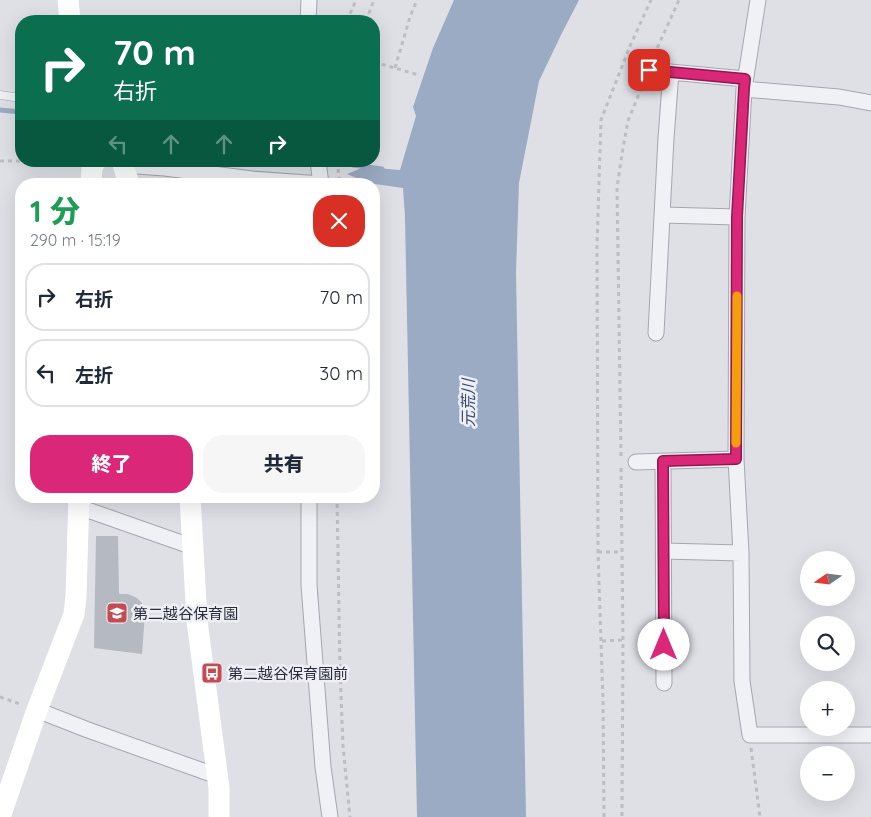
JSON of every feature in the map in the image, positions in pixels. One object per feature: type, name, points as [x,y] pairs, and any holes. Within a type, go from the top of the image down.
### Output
[{"type":"street","points":[[68,0],[69,15]]},
{"type":"street","points":[[308,15],[309,0]]},
{"type":"street","points":[[758,0],[745,84],[737,217],[736,459],[741,553],[742,681],[750,735],[871,735]]},
{"type":"street","points":[[649,70],[871,103]]},
{"type":"street","points":[[656,333],[671,72]]},
{"type":"street","points":[[125,170],[165,168],[244,178]]},
{"type":"street","points":[[663,215],[737,217]]},
{"type":"street","points":[[636,462],[736,459]]},
{"type":"street","points":[[663,461],[664,683]]},
{"type":"street","points":[[0,817],[37,710],[74,614],[79,503]]},
{"type":"street","points":[[82,503],[193,547]]},
{"type":"street","points":[[190,503],[197,622],[219,788],[219,817]]},
{"type":"street","points":[[309,503],[309,585],[323,767],[330,817]]},
{"type":"street","points":[[664,551],[741,553]]},
{"type":"street","points":[[37,710],[217,776]]},
{"type":"lane","points":[[0,95],[15,97]]},
{"type":"path","points":[[350,15],[356,0]]},
{"type":"path","points":[[368,15],[374,0]]},
{"type":"path","points":[[395,68],[417,0]]},
{"type":"path","points":[[604,817],[603,701],[598,552],[596,246],[602,120],[630,46],[651,0]]},
{"type":"path","points":[[622,817],[623,640],[617,187],[628,121],[679,0]]},
{"type":"path","points":[[380,64],[419,75]]},
{"type":"path","points":[[0,161],[15,161]]},
{"type":"path","points":[[337,503],[340,679],[343,746],[350,817]]},
{"type":"path","points":[[598,552],[622,552]]},
{"type":"path","points":[[601,640],[623,640]]},
{"type":"path","points":[[750,735],[760,817]]},
{"type":"water","name":"元荒川","points":[[454,0],[579,0],[539,81],[519,183],[516,272],[526,817],[417,817],[403,188],[380,185],[380,178],[356,178],[347,174],[364,167],[400,170],[416,116],[413,107],[433,48]]},
{"type":"building","points":[[96,536],[118,536],[119,594],[128,594],[137,598],[142,603],[145,613],[142,654],[94,648]]},
{"type":"waterway","points":[[0,110],[15,111]]},
{"type":"waterway","points":[[368,167],[382,169]]},
{"type":"slow traffic","points":[[736,443],[737,296]]},
{"type":"place","name":"第二越谷保育園","points":[[117,613]]},
{"type":"place","name":"第二越谷保育園前","points":[[212,673]]},
{"type":"route","points":[[649,70],[745,79],[737,217],[736,459],[663,461],[664,645]]}]
